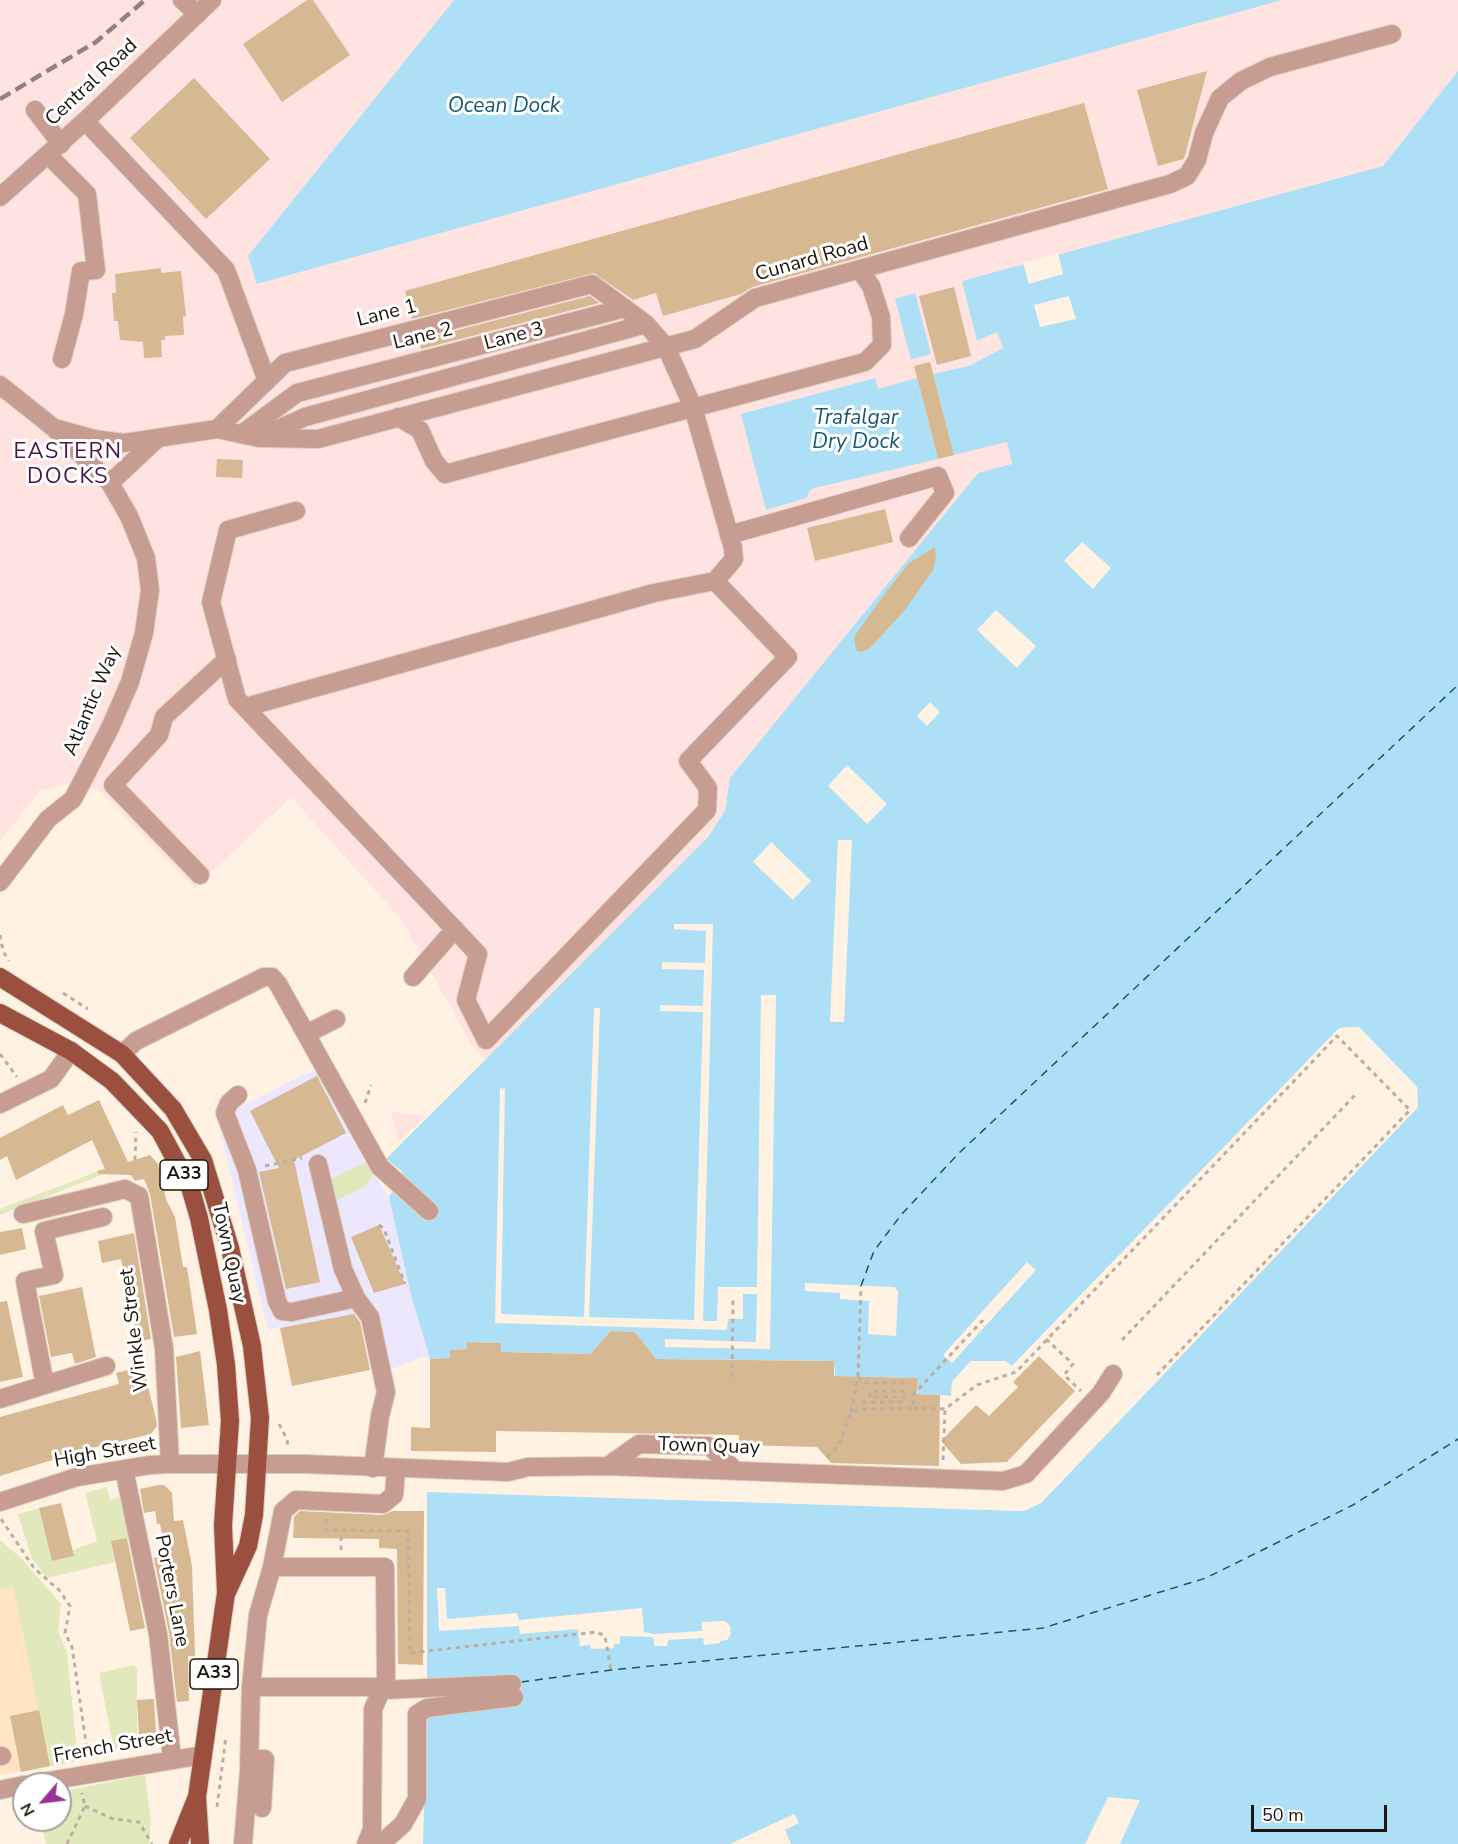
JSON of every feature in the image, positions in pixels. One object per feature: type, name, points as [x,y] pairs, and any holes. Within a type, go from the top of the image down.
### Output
[{"type":"main road","name":"Town Quay","points":[[0,977],[122,1054],[173,1109],[194,1141],[214,1192],[230,1248],[252,1346],[260,1418],[254,1515],[248,1546],[226,1593]]},
{"type":"main road","name":"Town Quay","points":[[0,1013],[71,1051],[112,1080],[160,1131],[190,1187],[199,1218],[218,1310],[226,1365],[230,1421],[222,1541],[226,1593],[197,1797],[200,1844]]},
{"type":"main road","name":"Town Quay","points":[[177,1844],[197,1797]]},
{"type":"street","points":[[182,0],[198,14]]},
{"type":"street","name":"Central Road","points":[[0,197],[55,149],[212,0]]},
{"type":"street","name":"Cunard Road","points":[[54,428],[94,439],[124,444],[182,432],[217,429],[251,435],[318,439],[695,339],[755,298],[1170,184],[1187,176],[1197,160],[1204,134],[1220,98],[1241,81],[1270,67],[1392,34]]},
{"type":"street","points":[[35,110],[55,149],[87,194],[96,270],[81,271],[63,359]]},
{"type":"street","points":[[85,121],[226,270],[267,381]]},
{"type":"street","points":[[398,417],[420,430],[434,461],[445,474],[865,362],[882,345],[881,317],[871,286],[859,269]]},
{"type":"street","name":"Lane 1","points":[[217,429],[285,363],[592,284],[625,308]]},
{"type":"street","points":[[246,707],[654,593],[716,581],[734,559],[693,407],[666,347],[645,324],[625,308]]},
{"type":"street","name":"Lane 2","points":[[251,435],[297,393],[625,308]]},
{"type":"street","name":"Lane 3","points":[[251,435],[305,417],[645,324]]},
{"type":"street","name":"Atlantic Way","points":[[0,385],[54,428],[110,483],[129,516],[142,548],[150,590],[144,633],[130,682],[110,728],[73,799],[48,819],[0,882]]},
{"type":"street","name":"Cunard Road","points":[[110,483],[157,439]]},
{"type":"street","points":[[731,542],[938,476],[945,493],[909,537]]},
{"type":"street","points":[[296,511],[228,530],[211,602],[237,699],[478,954],[466,1000],[486,1040],[707,810],[708,788],[688,761],[788,657],[716,581]]},
{"type":"street","points":[[200,875],[113,785],[159,735],[164,717],[227,659]]},
{"type":"street","points":[[413,977],[454,929]]},
{"type":"street","points":[[122,1054],[136,1041],[264,978],[272,977],[380,1167],[429,1211]]},
{"type":"street","points":[[306,1034],[336,1018]]},
{"type":"street","points":[[0,1104],[51,1079],[71,1051]]},
{"type":"street","points":[[238,1095],[229,1103],[225,1113],[247,1170],[276,1301],[282,1311],[292,1312],[356,1298]]},
{"type":"street","points":[[318,1164],[343,1269],[356,1298],[370,1317],[386,1392],[380,1416],[373,1468]]},
{"type":"street","name":"Winkle Street","points":[[44,1231],[31,1212],[125,1189],[136,1192],[140,1200],[164,1348],[170,1464]]},
{"type":"street","points":[[45,1385],[25,1281],[54,1275],[44,1231],[103,1216]]},
{"type":"street","points":[[0,1399],[106,1366]]},
{"type":"street","name":"Town Quay","points":[[257,1466],[305,1464],[508,1473],[528,1467],[608,1466],[734,1469],[848,1477],[1015,1479],[1026,1474],[1101,1393],[1113,1374]]},
{"type":"street","name":"High Street","points":[[0,1502],[77,1477],[124,1469],[170,1464],[257,1466]]},
{"type":"street","name":"Porters Lane","points":[[124,1469],[158,1634],[172,1758]]},
{"type":"street","points":[[243,1844],[251,1687],[258,1615],[272,1567],[283,1511],[296,1500],[383,1504],[394,1495],[396,1469]]},
{"type":"street","points":[[272,1567],[385,1567],[382,1693],[372,1716],[372,1830],[366,1844]]},
{"type":"street","points":[[251,1687],[382,1693],[427,1688],[513,1690],[427,1708],[417,1714],[417,1799],[403,1824],[381,1844]]},
{"type":"street","name":"French Street","points":[[72,1776],[172,1758],[203,1755]]},
{"type":"street","points":[[249,1759],[265,1759],[262,1808]]},
{"type":"street","points":[[372,1813],[384,1825],[395,1827],[403,1824]]},
{"type":"path","points":[[851,1413],[863,1409],[945,1409],[977,1386],[1016,1372],[1337,1036],[1410,1110],[1157,1375]]},
{"type":"path","points":[[0,1054],[16,1075],[23,1092]]},
{"type":"path","points":[[1122,1340],[1357,1093]]},
{"type":"path","points":[[135,1160],[136,1132]]},
{"type":"path","points":[[247,1170],[301,1158],[318,1164]]},
{"type":"path","points":[[379,1225],[384,1229],[405,1284]]},
{"type":"path","points":[[823,1461],[838,1446],[851,1413],[858,1377],[861,1286]]},
{"type":"path","points":[[732,1377],[733,1300]]},
{"type":"path","points":[[913,1408],[913,1395],[982,1321],[986,1326]]},
{"type":"path","points":[[1046,1339],[1072,1364],[1064,1375],[1081,1391]]},
{"type":"path","points":[[858,1377],[864,1383],[903,1383],[903,1391],[870,1391],[870,1397],[904,1396],[904,1402],[863,1402],[863,1409]]},
{"type":"path","points":[[942,1468],[945,1409]]},
{"type":"path","points":[[0,1517],[34,1568],[60,1591],[70,1606],[65,1633],[72,1647],[85,1774],[85,1806],[68,1844]]},
{"type":"path","points":[[427,1653],[597,1632],[605,1636],[611,1670]]},
{"type":"path","points":[[85,1806],[113,1819],[139,1822],[152,1844]]},
{"type":"shaded area","points":[[0,0],[454,0],[249,256],[258,284],[1282,0],[1458,0],[1458,71],[1383,166],[962,281],[978,341],[997,332],[1003,348],[969,366],[878,389],[874,378],[741,414],[806,498],[811,489],[1007,442],[1012,464],[730,778],[725,811],[708,837],[487,1061],[471,1044],[401,919],[291,797],[195,888],[99,790],[67,784],[41,790],[0,841]]},
{"type":"shaded area","points":[[315,1069],[366,1162],[389,1197],[411,1295],[430,1359],[424,1356],[395,1368],[374,1369],[360,1313],[268,1330],[217,1119]]},
{"type":"shaded area","points":[[391,1111],[426,1116],[399,1141]]},
{"type":"shaded area","points":[[13,1585],[50,1766],[0,1775],[0,1589]]},
{"type":"green space","points":[[366,1162],[374,1174],[365,1187],[335,1201],[331,1179]]},
{"type":"green space","points":[[101,1170],[104,1174],[0,1215],[0,1209]]},
{"type":"green space","points":[[107,1487],[110,1500],[123,1497],[132,1537],[111,1541],[115,1562],[47,1578],[32,1559],[18,1514],[39,1508],[52,1561],[74,1555],[73,1550],[97,1541],[85,1493]]},
{"type":"green space","points":[[0,1540],[22,1559],[61,1604],[58,1631],[67,1652],[78,1761],[50,1766],[13,1586],[0,1589]]},
{"type":"green space","points":[[134,1665],[137,1669],[137,1737],[155,1738],[155,1742],[114,1750],[99,1673]]},
{"type":"green space","points":[[145,1775],[151,1822],[149,1844],[46,1844],[43,1832],[72,1832],[72,1790]]},
{"type":"water","name":"Ocean Dock","points":[[454,0],[1282,0],[257,284],[248,256]]},
{"type":"water","points":[[1458,71],[1458,1844],[423,1844],[427,1703],[427,1492],[1023,1511],[1041,1503],[1418,1107],[1417,1087],[1359,1027],[1339,1028],[1011,1367],[1005,1361],[971,1361],[952,1382],[952,1396],[917,1394],[834,1376],[834,1361],[656,1359],[590,1354],[501,1361],[501,1343],[468,1342],[467,1349],[450,1358],[430,1359],[411,1295],[389,1197],[403,1172],[386,1159],[708,837],[725,811],[730,778],[978,473],[1012,464],[1007,442],[954,455],[933,374],[969,366],[1003,348],[997,332],[977,341],[962,281],[1383,166]]},
{"type":"water","points":[[915,293],[931,354],[911,359],[895,299]]},
{"type":"water","name":"Trafalgar Dry Dock","points":[[875,378],[878,389],[917,378],[938,459],[811,489],[806,498],[766,510],[741,414]]},
{"type":"pier","points":[[1058,253],[1063,274],[1029,284],[1023,263]]},
{"type":"pier","points":[[1069,296],[1076,319],[1040,327],[1034,305]]},
{"type":"pier","points":[[1082,542],[1111,568],[1093,589],[1064,561]]},
{"type":"pier","points":[[996,610],[1036,646],[1017,668],[977,630]]},
{"type":"pier","points":[[930,702],[940,712],[927,726],[917,716]]},
{"type":"pier","points":[[847,765],[887,804],[867,824],[828,786]]},
{"type":"pier","points":[[838,840],[852,840],[844,1022],[830,1022]]},
{"type":"pier","points":[[771,842],[811,881],[793,900],[753,862]]},
{"type":"pier","points":[[674,924],[713,924],[703,1321],[717,1321],[718,1287],[757,1287],[761,995],[776,995],[770,1349],[665,1347],[665,1339],[756,1342],[757,1294],[743,1294],[743,1319],[728,1319],[727,1330],[495,1323],[500,1088],[505,1089],[501,1314],[584,1317],[594,1008],[600,1008],[589,1317],[694,1320],[703,1012],[660,1011],[660,1005],[703,1006],[704,970],[662,969],[662,962],[705,963],[706,931],[674,929]]},
{"type":"pier","points":[[1359,1027],[1417,1087],[1418,1107],[1041,1503],[1023,1511],[440,1492],[440,1489],[1023,1508],[1040,1500],[1415,1106],[1414,1088],[1358,1030],[1341,1030],[1013,1369],[1004,1364],[973,1364],[955,1384],[953,1398],[916,1397],[915,1381],[833,1379],[831,1364],[656,1362],[634,1335],[612,1334],[590,1357],[515,1355],[513,1364],[500,1364],[498,1346],[470,1345],[468,1352],[453,1353],[451,1361],[430,1362],[430,1359],[450,1358],[450,1350],[467,1349],[467,1342],[501,1343],[501,1361],[512,1361],[512,1352],[590,1354],[611,1331],[635,1332],[656,1359],[834,1361],[835,1376],[918,1378],[918,1394],[951,1396],[952,1382],[971,1361],[1005,1361],[1012,1366],[1340,1028]]},
{"type":"pier","points":[[1027,1262],[1036,1270],[952,1363],[943,1355]]},
{"type":"pier","points":[[805,1283],[895,1287],[898,1292],[896,1336],[868,1334],[869,1301],[840,1299],[840,1293],[805,1291]]},
{"type":"pier","points":[[437,1588],[445,1588],[447,1619],[517,1613],[519,1620],[642,1608],[644,1632],[654,1634],[702,1631],[702,1622],[725,1621],[730,1626],[731,1634],[727,1640],[720,1641],[720,1643],[704,1645],[703,1638],[668,1640],[667,1646],[654,1646],[654,1639],[651,1637],[620,1636],[620,1644],[614,1644],[614,1648],[591,1649],[590,1645],[580,1646],[578,1629],[520,1634],[519,1626],[439,1631]]},
{"type":"pier","points":[[1108,1797],[1140,1800],[1120,1844],[1085,1844]]},
{"type":"pier","points":[[794,1814],[799,1823],[785,1830],[791,1844],[730,1844]]},
{"type":"building","points":[[307,0],[313,0],[350,55],[282,102],[243,44]]},
{"type":"building","points":[[1207,71],[1184,159],[1158,166],[1137,90]]},
{"type":"building","points":[[194,78],[270,159],[206,219],[130,138]]},
{"type":"building","points":[[1084,103],[1108,189],[752,287],[741,294],[663,316],[656,293],[633,300],[594,273],[412,319],[405,291]]},
{"type":"building","points":[[161,268],[161,273],[181,271],[186,316],[183,317],[184,335],[165,336],[165,340],[161,340],[162,357],[144,358],[143,342],[120,340],[118,321],[114,321],[112,293],[116,293],[115,274]]},
{"type":"building","points":[[954,287],[971,356],[937,365],[919,296]]},
{"type":"building","points":[[590,296],[599,303],[421,349],[419,340]]},
{"type":"building","points":[[930,362],[954,455],[938,459],[914,366]]},
{"type":"building","points":[[217,459],[243,460],[242,478],[216,477]]},
{"type":"building","points":[[885,509],[893,542],[815,561],[807,528]]},
{"type":"building","points":[[935,547],[936,558],[933,570],[905,610],[869,649],[861,652],[856,650],[854,637],[886,592],[909,563]]},
{"type":"building","points":[[317,1076],[346,1133],[294,1160],[320,1282],[286,1289],[259,1172],[279,1168],[250,1111]]},
{"type":"building","points":[[99,1100],[128,1162],[150,1155],[158,1164],[166,1199],[175,1217],[183,1267],[187,1267],[197,1334],[174,1337],[150,1194],[144,1179],[135,1181],[131,1175],[98,1174],[97,1171],[105,1169],[92,1140],[16,1180],[7,1156],[0,1160],[0,1138],[63,1105],[68,1115]]},
{"type":"building","points":[[379,1225],[405,1284],[374,1293],[351,1237]]},
{"type":"building","points":[[22,1228],[26,1249],[0,1255],[0,1232]]},
{"type":"building","points":[[134,1233],[151,1339],[138,1341],[137,1326],[135,1327],[121,1259],[102,1263],[98,1241]]},
{"type":"building","points":[[82,1287],[96,1357],[75,1364],[72,1353],[51,1357],[39,1296]]},
{"type":"building","points":[[7,1301],[23,1377],[0,1382],[0,1302]]},
{"type":"building","points":[[354,1314],[360,1322],[370,1370],[292,1386],[280,1328]]},
{"type":"building","points":[[611,1331],[635,1332],[656,1359],[834,1361],[834,1376],[918,1378],[917,1394],[940,1395],[939,1466],[831,1463],[817,1447],[739,1445],[739,1435],[496,1431],[496,1452],[411,1451],[411,1427],[430,1428],[430,1359],[450,1358],[450,1350],[467,1349],[467,1342],[501,1343],[501,1352],[590,1354]]},
{"type":"building","points":[[200,1351],[209,1425],[181,1428],[176,1357]]},
{"type":"building","points":[[1039,1356],[1075,1391],[1007,1462],[961,1464],[941,1441],[976,1405],[989,1416],[1018,1387],[1013,1382]]},
{"type":"building","points":[[143,1366],[157,1426],[151,1434],[92,1448],[0,1476],[0,1417],[119,1384],[116,1373]]},
{"type":"building","points":[[164,1485],[172,1493],[174,1521],[183,1520],[192,1566],[195,1656],[188,1656],[189,1701],[177,1702],[169,1633],[154,1558],[166,1554],[155,1511],[144,1513],[140,1489]]},
{"type":"building","points":[[61,1503],[74,1556],[52,1561],[39,1508]]},
{"type":"building","points":[[300,1511],[382,1515],[393,1511],[424,1511],[423,1665],[398,1664],[397,1549],[379,1548],[379,1539],[293,1538],[294,1517]]},
{"type":"building","points":[[127,1538],[145,1628],[130,1631],[111,1541]]},
{"type":"building","points":[[154,1699],[156,1733],[139,1734],[137,1700]]},
{"type":"building","points":[[39,1710],[50,1766],[21,1772],[10,1716]]},
{"type":"ferry route","points":[[861,1286],[874,1251],[901,1215],[958,1154],[1458,685]]},
{"type":"ferry route","points":[[521,1682],[611,1670],[1043,1628],[1206,1578],[1353,1505],[1458,1439]]},
{"type":"railway","points":[[0,99],[96,42],[145,0]]},
{"type":"district","name":"EASTERN DOCKS","points":[[68,466]]}]
